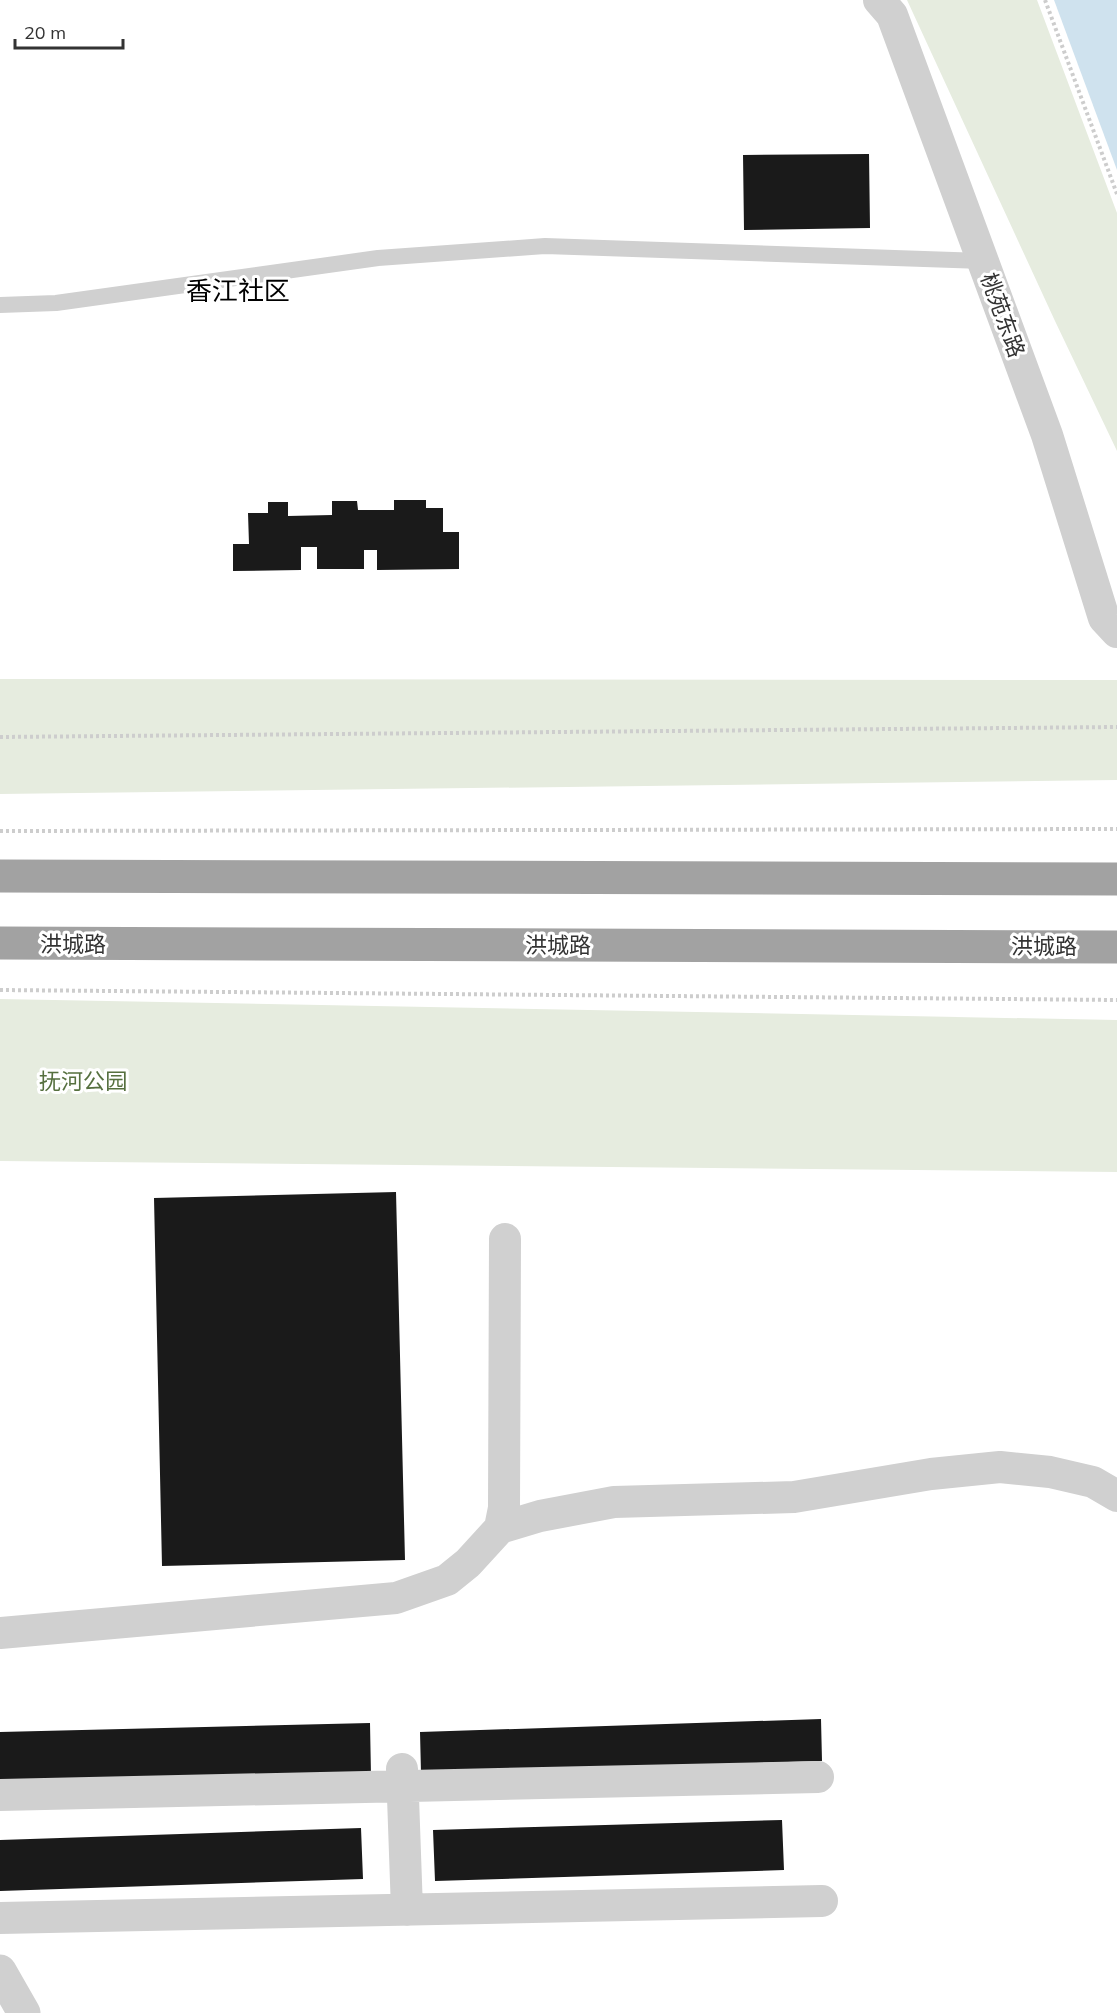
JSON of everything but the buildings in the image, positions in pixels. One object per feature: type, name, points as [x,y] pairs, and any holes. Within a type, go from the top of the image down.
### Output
[{"type":"highway","points":[[0,876],[1117,879]]},
{"type":"highway","name":"洪城路","points":[[0,944],[1117,947]]},
{"type":"street","name":"桃苑东路","points":[[879,0],[892,15],[1047,435],[1104,618],[1117,632]]},
{"type":"street","points":[[500,1528],[504,1508],[505,1239]]},
{"type":"street","points":[[0,1633],[396,1598],[447,1580],[468,1563],[500,1528],[540,1516],[614,1502],[794,1497],[931,1474],[1000,1467],[1050,1473],[1093,1482],[1117,1496]]},
{"type":"street","points":[[403,1777],[407,1910]]},
{"type":"street","points":[[0,1795],[403,1777],[818,1777]]},
{"type":"street","points":[[0,1918],[822,1901]]},
{"type":"street","points":[[0,1971],[24,2013]]},
{"type":"lane","points":[[0,305],[56,303],[378,258],[545,246],[983,261]]},
{"type":"path","points":[[1045,0],[1117,194]]},
{"type":"path","points":[[0,737],[1117,728]]},
{"type":"path","points":[[0,831],[1117,829]]},
{"type":"path","points":[[0,990],[1117,1000]]},
{"type":"green space","points":[[907,0],[1037,0],[1117,213],[1117,451],[1055,321]]},
{"type":"green space","points":[[0,679],[1117,680],[1117,780],[0,794]]},
{"type":"green space","name":"抚河公园","points":[[0,999],[1117,1020],[1117,1172],[0,1161]]},
{"type":"water","points":[[1054,0],[1117,0],[1117,170]]},
{"type":"district","name":"香江社区","points":[[238,291]]}]
